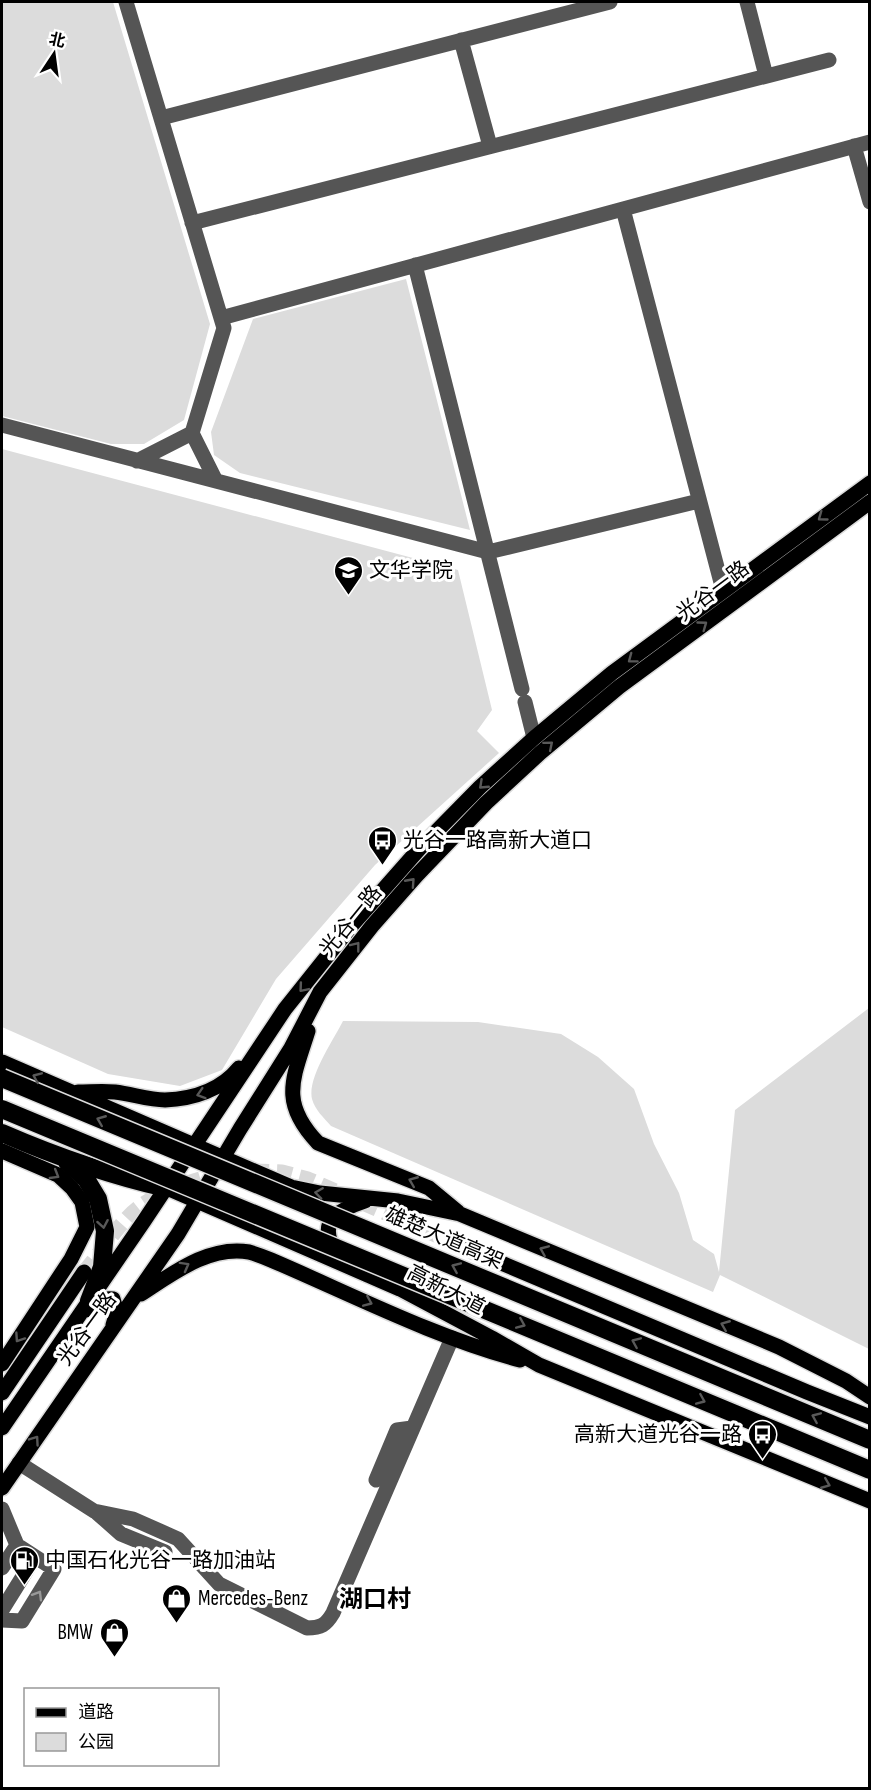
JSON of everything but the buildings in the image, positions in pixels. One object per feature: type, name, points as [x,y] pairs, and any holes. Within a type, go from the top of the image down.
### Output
[{"type":"highway","name":"雄楚大道高架","points":[[2,1078],[870,1440]]},
{"type":"highway","points":[[2,1109],[870,1470]]},
{"type":"highway","points":[[2,1133],[63,1159],[96,1167],[126,1179],[166,1188]]},
{"type":"highway","points":[[63,1159],[86,1179],[98,1199],[105,1231],[102,1267],[85,1307]]},
{"type":"main road","name":"光谷一路","points":[[2,1428],[285,1009],[352,925],[420,848],[480,787],[534,738],[612,674],[870,483]]},
{"type":"main road","name":"光谷一路","points":[[2,1488],[136,1297],[291,1048],[320,992],[372,926],[486,803],[540,753],[619,687],[870,502]]},
{"type":"main road","points":[[320,992],[293,1083],[292,1098],[301,1121],[318,1143],[429,1188],[460,1214]]},
{"type":"main road","points":[[72,1092],[113,1092],[164,1100],[192,1097],[212,1090],[232,1076],[285,1009]]},
{"type":"main road","points":[[2,1062],[291,1187],[320,1193],[426,1206],[460,1214],[779,1347],[870,1396]]},
{"type":"main road","points":[[249,1064],[245,1083],[249,1089],[255,1089],[273,1076]]},
{"type":"main road","name":"高新大道","points":[[2,1117],[400,1289],[539,1365],[870,1501]]},
{"type":"main road","points":[[2,1151],[58,1175],[72,1188],[82,1202],[87,1227],[71,1259],[2,1364]]},
{"type":"main road","points":[[350,1267],[336,1253],[329,1241],[327,1231],[337,1213],[371,1198]]},
{"type":"main road","points":[[461,1246],[796,1388],[870,1416]]},
{"type":"main road","points":[[136,1297],[192,1262],[227,1252],[248,1252],[488,1352],[539,1365]]},
{"type":"main road","points":[[2,1393],[84,1272]]},
{"type":"main road","points":[[85,1307],[99,1300],[113,1299],[117,1312],[110,1333]]},
{"type":"street","points":[[126,2],[224,328],[192,433],[216,481]]},
{"type":"street","points":[[161,118],[610,2]]},
{"type":"street","points":[[747,2],[766,76]]},
{"type":"street","points":[[461,40],[490,146]]},
{"type":"street","points":[[192,223],[829,60]]},
{"type":"street","points":[[221,318],[870,142]]},
{"type":"street","points":[[854,146],[870,202]]},
{"type":"street","points":[[623,209],[723,590]]},
{"type":"street","points":[[415,265],[534,738]]},
{"type":"street","points":[[2,425],[488,552],[699,501]]},
{"type":"street","points":[[137,461],[192,433]]},
{"type":"street","points":[[94,1511],[132,1519],[178,1539],[219,1584],[307,1628],[320,1628],[327,1623],[333,1613],[452,1338]]},
{"type":"street","points":[[376,1480],[398,1430],[412,1428]]},
{"type":"street","points":[[19,1463],[94,1511],[121,1534],[165,1552]]},
{"type":"street","points":[[2,1509],[17,1545],[54,1569],[22,1621],[2,1620]]},
{"type":"street","points":[[2,1568],[17,1545]]},
{"type":"street","points":[[2,1610],[35,1557]]},
{"type":"green space","points":[[2,2],[113,2],[210,324],[184,420],[144,444],[111,444],[2,416]]},
{"type":"green space","points":[[406,279],[470,530],[240,473],[214,455],[211,432],[253,319]]},
{"type":"green space","points":[[2,449],[458,570],[492,710],[477,731],[499,753],[375,865],[276,979],[222,1070],[180,1086],[108,1074],[2,1027]]},
{"type":"green space","points":[[869,1008],[869,1349],[720,1275],[713,1292],[331,1126],[317,1110],[312,1099],[313,1080],[343,1021],[478,1022],[561,1034],[598,1057],[634,1089],[654,1144],[679,1193],[693,1240],[714,1254],[719,1272],[735,1110]]},
{"type":"tunnel","points":[[254,1171],[282,1172],[308,1179],[461,1246]]},
{"type":"tunnel","points":[[84,1272],[122,1224],[138,1208],[160,1194],[221,1173]]},
{"type":"place","name":"文华学院","points":[[348,596]]},
{"type":"place","name":"光谷一路高新大道口","points":[[382,866]]},
{"type":"place","name":"高新大道光谷一路","points":[[763,1460]]},
{"type":"place","name":"中国石化光谷一路加油站","points":[[24,1586]]},
{"type":"place","name":"Mercedes-Benz","points":[[177,1624]]},
{"type":"place","name":"BMW","points":[[114,1658]]},
{"type":"district","name":"湖口村","points":[[375,1599]]}]
